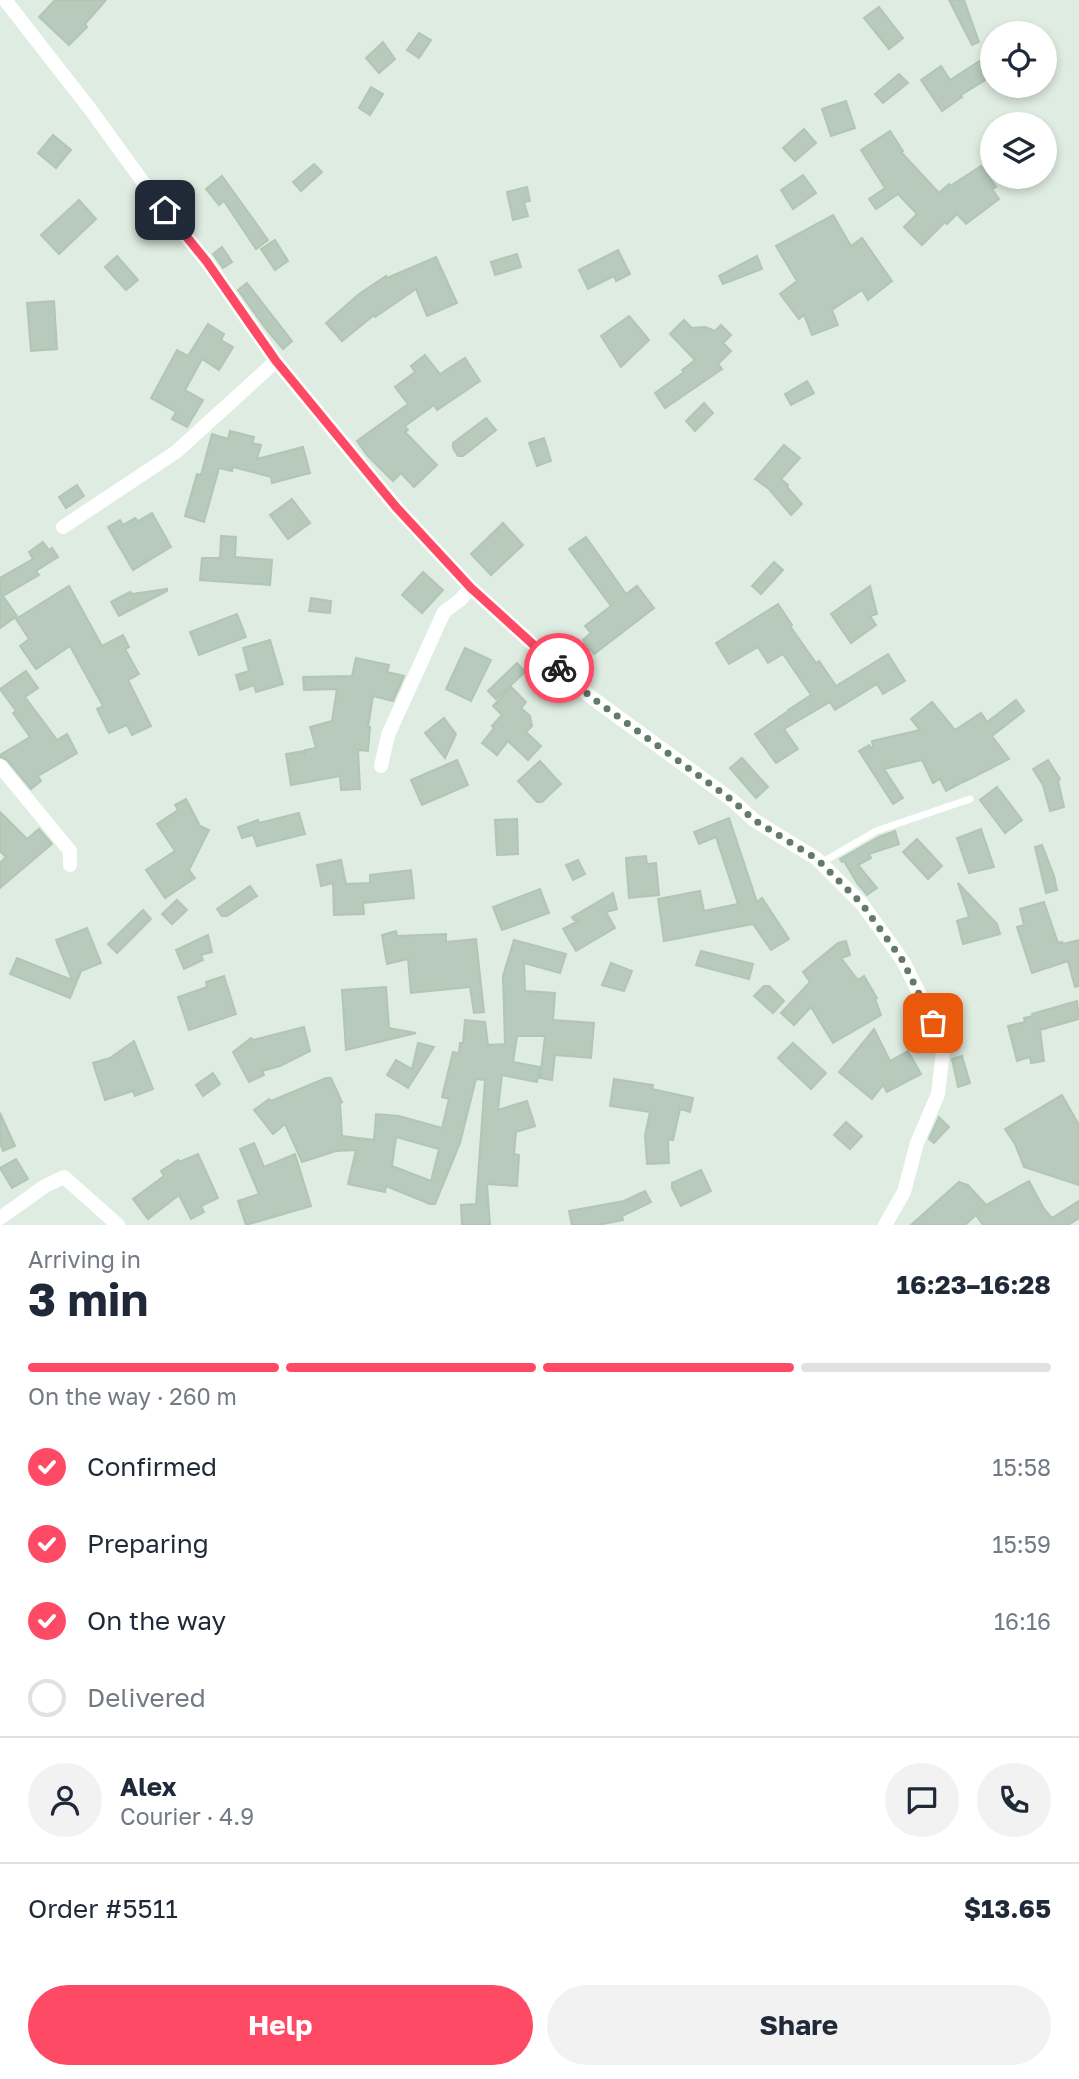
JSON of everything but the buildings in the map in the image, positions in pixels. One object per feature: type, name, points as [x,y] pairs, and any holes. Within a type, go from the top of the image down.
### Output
[{"type":"street","points":[[5,0],[151,193],[207,262],[276,361],[396,507],[471,588],[591,697],[732,800],[754,820],[821,863],[862,904],[903,961],[944,1043],[938,1094],[917,1143],[904,1192],[885,1225]]},
{"type":"street","points":[[63,527],[176,452],[276,361]]},
{"type":"street","points":[[382,766],[387,735],[444,612],[471,588]]},
{"type":"street","points":[[0,766],[70,851],[70,865]]},
{"type":"street","points":[[0,1219],[45,1186],[64,1177],[118,1225]]},
{"type":"lane","points":[[821,863],[876,831],[970,799]]},
{"type":"way so far","points":[[559,668],[591,697],[732,800],[754,820],[817,859],[862,904],[903,961],[933,1023]]},
{"type":"route","points":[[165,210],[207,262],[276,361],[396,507],[471,588],[559,668]]}]
